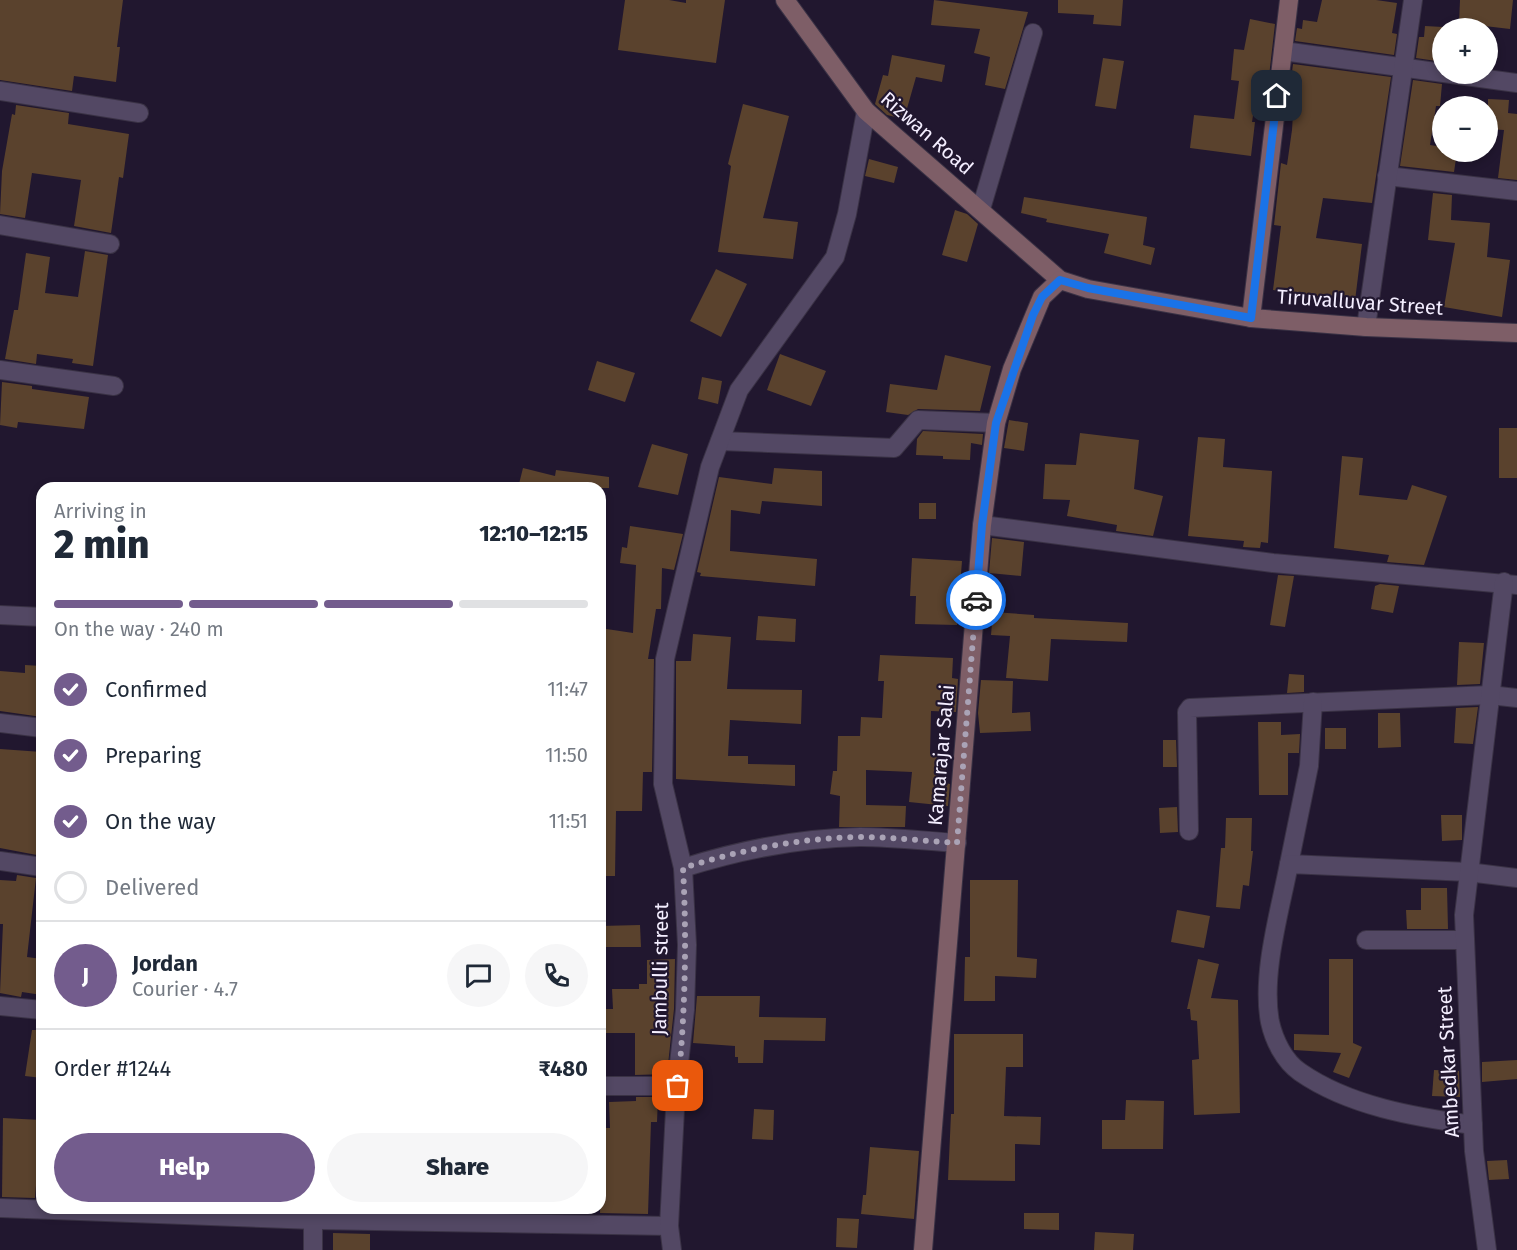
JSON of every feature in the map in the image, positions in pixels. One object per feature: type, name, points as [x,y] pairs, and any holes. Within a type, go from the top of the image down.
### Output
[{"type":"street","name":"Rizwan Road","points":[[785,0],[866,111],[1060,280]]},
{"type":"street","points":[[1251,318],[1289,0]]},
{"type":"street","points":[[1366,327],[1413,0]]},
{"type":"street","points":[[981,209],[1033,33]]},
{"type":"street","points":[[1283,51],[1517,83]]},
{"type":"street","points":[[0,91],[139,113]]},
{"type":"street","name":"Jambulli street","points":[[672,1250],[669,1226],[685,1010],[687,945],[683,868],[663,784],[665,659],[710,467],[739,390],[835,257],[846,214],[866,111]]},
{"type":"street","points":[[1387,176],[1517,191]]},
{"type":"street","points":[[0,225],[110,244]]},
{"type":"street","name":"Tiruvalluvar Street","points":[[1060,280],[1088,288],[1251,318],[1366,327],[1517,333]]},
{"type":"street","name":"Kamarajar Salai","points":[[923,1250],[982,525],[996,423],[1033,315],[1042,297],[1060,280]]},
{"type":"street","points":[[0,370],[114,386]]},
{"type":"street","points":[[720,441],[894,448],[918,420],[996,423]]},
{"type":"street","points":[[982,525],[1273,562],[1511,584]]},
{"type":"street","name":"Ambedkar Street","points":[[1487,1250],[1473,1125],[1464,940],[1468,872],[1491,695],[1511,584]]},
{"type":"street","points":[[0,615],[36,617]]},
{"type":"street","points":[[1189,831],[1187,712],[1190,708],[1491,695],[1517,698]]},
{"type":"street","points":[[1312,702],[1308,766],[1274,941],[1269,985],[1270,1020],[1284,1056],[1299,1072],[1344,1094],[1396,1112],[1473,1125]]},
{"type":"street","points":[[0,723],[36,727]]},
{"type":"street","points":[[683,868],[726,855],[795,842],[860,837],[957,843]]},
{"type":"street","points":[[0,861],[36,866]]},
{"type":"street","points":[[1289,864],[1468,872],[1517,878]]},
{"type":"street","points":[[1366,940],[1464,940]]},
{"type":"street","points":[[0,1006],[36,1009]]},
{"type":"street","points":[[606,1086],[678,1086]]},
{"type":"street","points":[[0,1208],[36,1209]]},
{"type":"street","points":[[314,1250],[314,1214],[669,1226]]},
{"type":"building","points":[[0,0],[123,0],[117,47],[120,47],[116,82],[74,76],[72,91],[0,80]]},
{"type":"building","points":[[625,0],[669,0],[686,3],[686,0],[725,0],[716,63],[618,50]]},
{"type":"building","points":[[934,0],[1028,12],[1005,89],[985,85],[990,57],[974,53],[980,29],[931,25]]},
{"type":"building","points":[[1058,0],[1123,0],[1121,26],[1093,24],[1094,15],[1058,13]]},
{"type":"building","points":[[1322,0],[1376,0],[1397,3],[1392,33],[1397,34],[1394,55],[1295,41],[1297,28],[1302,29],[1303,20],[1317,22]]},
{"type":"building","points":[[1460,0],[1513,0],[1510,29],[1498,28],[1498,18],[1459,18]]},
{"type":"building","points":[[1250,19],[1275,24],[1268,85],[1258,83],[1252,122],[1255,122],[1251,156],[1190,148],[1194,115],[1234,119],[1239,81],[1231,80],[1234,49],[1244,50]]},
{"type":"building","points":[[1425,26],[1432,26],[1432,60],[1416,58],[1419,37],[1424,37]]},
{"type":"building","points":[[892,55],[945,65],[942,82],[916,77],[904,119],[887,115],[875,104],[883,75],[888,76]]},
{"type":"building","points":[[1103,58],[1124,61],[1116,109],[1095,106]]},
{"type":"building","points":[[1293,64],[1391,77],[1372,203],[1323,198],[1316,238],[1362,244],[1355,301],[1273,290],[1281,226],[1274,225],[1281,163],[1287,165],[1292,130],[1294,98],[1291,97],[1293,88],[1290,87]]},
{"type":"building","points":[[1413,80],[1442,84],[1441,96],[1432,96],[1430,145],[1432,145],[1432,162],[1456,162],[1454,172],[1400,166]]},
{"type":"building","points":[[1498,99],[1509,100],[1508,113],[1517,114],[1517,180],[1498,178],[1504,130],[1498,130]]},
{"type":"building","points":[[743,104],[789,116],[763,218],[798,222],[793,259],[718,252],[731,166],[728,164]]},
{"type":"building","points":[[16,105],[69,113],[68,124],[129,134],[123,178],[119,177],[111,233],[74,226],[81,180],[32,173],[25,218],[0,214],[2,171],[12,114],[15,115]]},
{"type":"building","points":[[869,159],[898,167],[894,183],[865,176]]},
{"type":"building","points":[[1433,193],[1452,195],[1451,220],[1490,223],[1487,257],[1510,260],[1502,317],[1444,307],[1455,243],[1428,240]]},
{"type":"building","points":[[1024,197],[1147,217],[1143,245],[1155,248],[1151,265],[1104,253],[1109,234],[1046,222],[1047,219],[1021,213]]},
{"type":"building","points":[[955,210],[967,214],[978,224],[967,262],[942,255]]},
{"type":"building","points":[[85,251],[108,255],[93,366],[72,363],[73,359],[37,354],[36,364],[5,359],[14,310],[18,310],[26,253],[50,257],[45,293],[78,297]]},
{"type":"building","points":[[716,269],[747,284],[721,337],[690,321]]},
{"type":"building","points":[[780,354],[826,371],[811,406],[767,390]]},
{"type":"building","points":[[945,355],[991,366],[980,411],[918,409],[908,415],[886,412],[890,384],[937,390]]},
{"type":"building","points":[[597,361],[635,373],[625,402],[588,390]]},
{"type":"building","points":[[702,377],[722,381],[718,404],[698,399]]},
{"type":"building","points":[[2,382],[32,386],[32,389],[89,397],[84,429],[18,422],[17,428],[0,425]]},
{"type":"building","points":[[1009,420],[1028,423],[1024,451],[1004,448]]},
{"type":"building","points":[[1499,428],[1517,428],[1517,478],[1499,478]]},
{"type":"building","points":[[923,431],[983,434],[982,445],[971,443],[970,460],[916,455],[917,439]]},
{"type":"building","points":[[1080,433],[1139,440],[1134,489],[1163,496],[1153,536],[1116,531],[1117,525],[1067,516],[1070,500],[1043,499],[1045,464],[1076,465]]},
{"type":"building","points":[[1198,437],[1225,439],[1223,467],[1272,471],[1268,543],[1261,542],[1260,548],[1243,547],[1244,541],[1188,536]]},
{"type":"building","points":[[652,444],[688,454],[678,495],[638,487]]},
{"type":"building","points":[[1342,456],[1363,458],[1359,495],[1407,500],[1412,485],[1447,496],[1424,565],[1387,562],[1389,555],[1334,548]]},
{"type":"building","points":[[523,468],[555,476],[556,470],[609,477],[609,488],[606,488],[606,482],[520,482]]},
{"type":"building","points":[[774,468],[822,471],[822,506],[762,501],[760,514],[731,510],[730,551],[817,559],[815,586],[700,576],[701,573],[697,572],[719,477],[772,484]]},
{"type":"building","points":[[919,503],[936,503],[936,519],[919,519]]},
{"type":"building","points":[[630,526],[683,534],[674,570],[662,568],[661,609],[656,609],[648,659],[654,659],[652,772],[643,772],[642,811],[616,811],[615,876],[606,876],[606,629],[633,633],[636,565],[620,563],[622,547],[627,548]]},
{"type":"building","points":[[992,538],[1024,542],[1021,576],[989,573]]},
{"type":"building","points":[[912,558],[962,561],[957,625],[915,624],[916,596],[910,596]]},
{"type":"building","points":[[1278,575],[1294,576],[1285,627],[1270,625]]},
{"type":"building","points":[[1380,584],[1399,586],[1393,613],[1371,609],[1375,586]]},
{"type":"building","points":[[993,612],[1034,615],[1034,618],[1128,623],[1127,642],[1051,639],[1048,681],[1006,678],[1010,636],[991,635]]},
{"type":"building","points":[[758,616],[796,619],[795,642],[756,640]]},
{"type":"building","points":[[693,634],[731,637],[727,689],[802,690],[801,724],[730,720],[728,756],[748,756],[748,764],[795,765],[795,786],[676,779],[676,661],[691,661]]},
{"type":"building","points":[[1459,642],[1484,643],[1480,684],[1457,685]]},
{"type":"building","points":[[880,655],[953,658],[952,678],[958,679],[956,712],[931,711],[930,754],[947,756],[945,783],[950,784],[948,806],[909,802],[912,772],[866,770],[866,805],[906,806],[905,827],[839,827],[840,796],[830,794],[833,771],[837,771],[838,736],[860,736],[861,717],[882,718],[884,681],[878,681]]},
{"type":"building","points":[[25,665],[36,666],[36,716],[0,711],[0,671],[25,673]]},
{"type":"building","points":[[1289,674],[1304,675],[1304,692],[1287,693]]},
{"type":"building","points":[[981,680],[1013,681],[1012,713],[1030,712],[1031,731],[980,733],[978,713]]},
{"type":"building","points":[[1478,707],[1473,744],[1454,743],[1456,708]]},
{"type":"building","points":[[1378,713],[1400,713],[1401,747],[1378,748]]},
{"type":"building","points":[[1258,722],[1281,722],[1281,735],[1300,734],[1299,753],[1288,753],[1288,795],[1259,795]]},
{"type":"building","points":[[1325,728],[1346,728],[1346,749],[1325,749]]},
{"type":"building","points":[[1163,740],[1176,740],[1177,767],[1163,767]]},
{"type":"building","points":[[0,749],[36,752],[36,855],[0,848]]},
{"type":"building","points":[[1177,807],[1178,832],[1160,833],[1159,808]]},
{"type":"building","points":[[1441,815],[1462,815],[1462,840],[1442,841]]},
{"type":"building","points":[[1226,818],[1252,818],[1251,851],[1253,851],[1249,886],[1243,885],[1240,909],[1216,907],[1221,848],[1225,848]]},
{"type":"building","points":[[17,875],[36,878],[27,957],[36,958],[36,994],[22,992],[21,997],[0,993],[3,924],[0,924],[0,880],[16,881]]},
{"type":"building","points":[[970,880],[1018,880],[1017,957],[1037,959],[1036,978],[995,976],[995,1001],[964,1001],[965,957],[970,957]]},
{"type":"building","points":[[1421,888],[1447,888],[1448,929],[1407,929],[1406,910],[1421,910]]},
{"type":"building","points":[[1177,910],[1210,916],[1204,948],[1171,942]]},
{"type":"building","points":[[640,925],[641,947],[606,947],[606,926]]},
{"type":"building","points":[[675,959],[674,1009],[667,1074],[635,1075],[635,1033],[606,1033],[606,1009],[613,1009],[612,989],[639,989],[639,984],[647,984],[647,960]]},
{"type":"building","points":[[1198,959],[1219,964],[1211,998],[1238,1000],[1240,1113],[1194,1115],[1192,1060],[1199,1059],[1197,1021],[1191,1020],[1190,1009],[1187,1009]]},
{"type":"building","points":[[1329,959],[1353,959],[1353,1043],[1362,1047],[1349,1078],[1333,1072],[1341,1053],[1294,1050],[1294,1034],[1329,1035]]},
{"type":"building","points":[[697,996],[760,996],[759,1017],[826,1018],[825,1041],[764,1040],[763,1063],[738,1063],[738,1057],[735,1057],[735,1046],[693,1043]]},
{"type":"building","points":[[32,1030],[36,1030],[36,1077],[25,1076]]},
{"type":"building","points":[[954,1034],[1023,1034],[1023,1067],[1006,1067],[1004,1116],[1041,1117],[1040,1145],[1015,1144],[1015,1181],[948,1180],[951,1114],[954,1114]]},
{"type":"building","points":[[1517,1060],[1517,1079],[1482,1082],[1482,1062]]},
{"type":"building","points":[[1434,1070],[1459,1071],[1460,1097],[1432,1096]]},
{"type":"building","points":[[636,1097],[658,1097],[657,1122],[651,1122],[648,1214],[606,1213],[606,1128],[610,1128],[609,1102],[636,1101]]},
{"type":"building","points":[[1126,1100],[1164,1101],[1163,1149],[1102,1149],[1102,1120],[1125,1120]]},
{"type":"building","points":[[754,1109],[774,1110],[773,1140],[752,1139]]},
{"type":"building","points":[[3,1118],[36,1120],[35,1198],[2,1197]]},
{"type":"building","points":[[870,1147],[919,1151],[914,1219],[861,1214],[863,1195],[866,1195]]},
{"type":"building","points":[[1507,1160],[1509,1179],[1489,1180],[1487,1161]]},
{"type":"building","points":[[1024,1213],[1059,1213],[1059,1230],[1024,1229]]},
{"type":"building","points":[[837,1218],[859,1219],[857,1248],[836,1247]]},
{"type":"building","points":[[1095,1232],[1134,1234],[1133,1250],[1094,1250]]},
{"type":"building","points":[[333,1233],[370,1234],[370,1250],[333,1250]]},
{"type":"way so far","points":[[678,1086],[685,1010],[687,945],[683,868],[726,855],[795,842],[860,837],[957,843],[976,600]]},
{"type":"route","points":[[976,600],[982,525],[996,423],[1012,369],[1042,297],[1060,280],[1088,288],[1251,318],[1277,96]]}]
